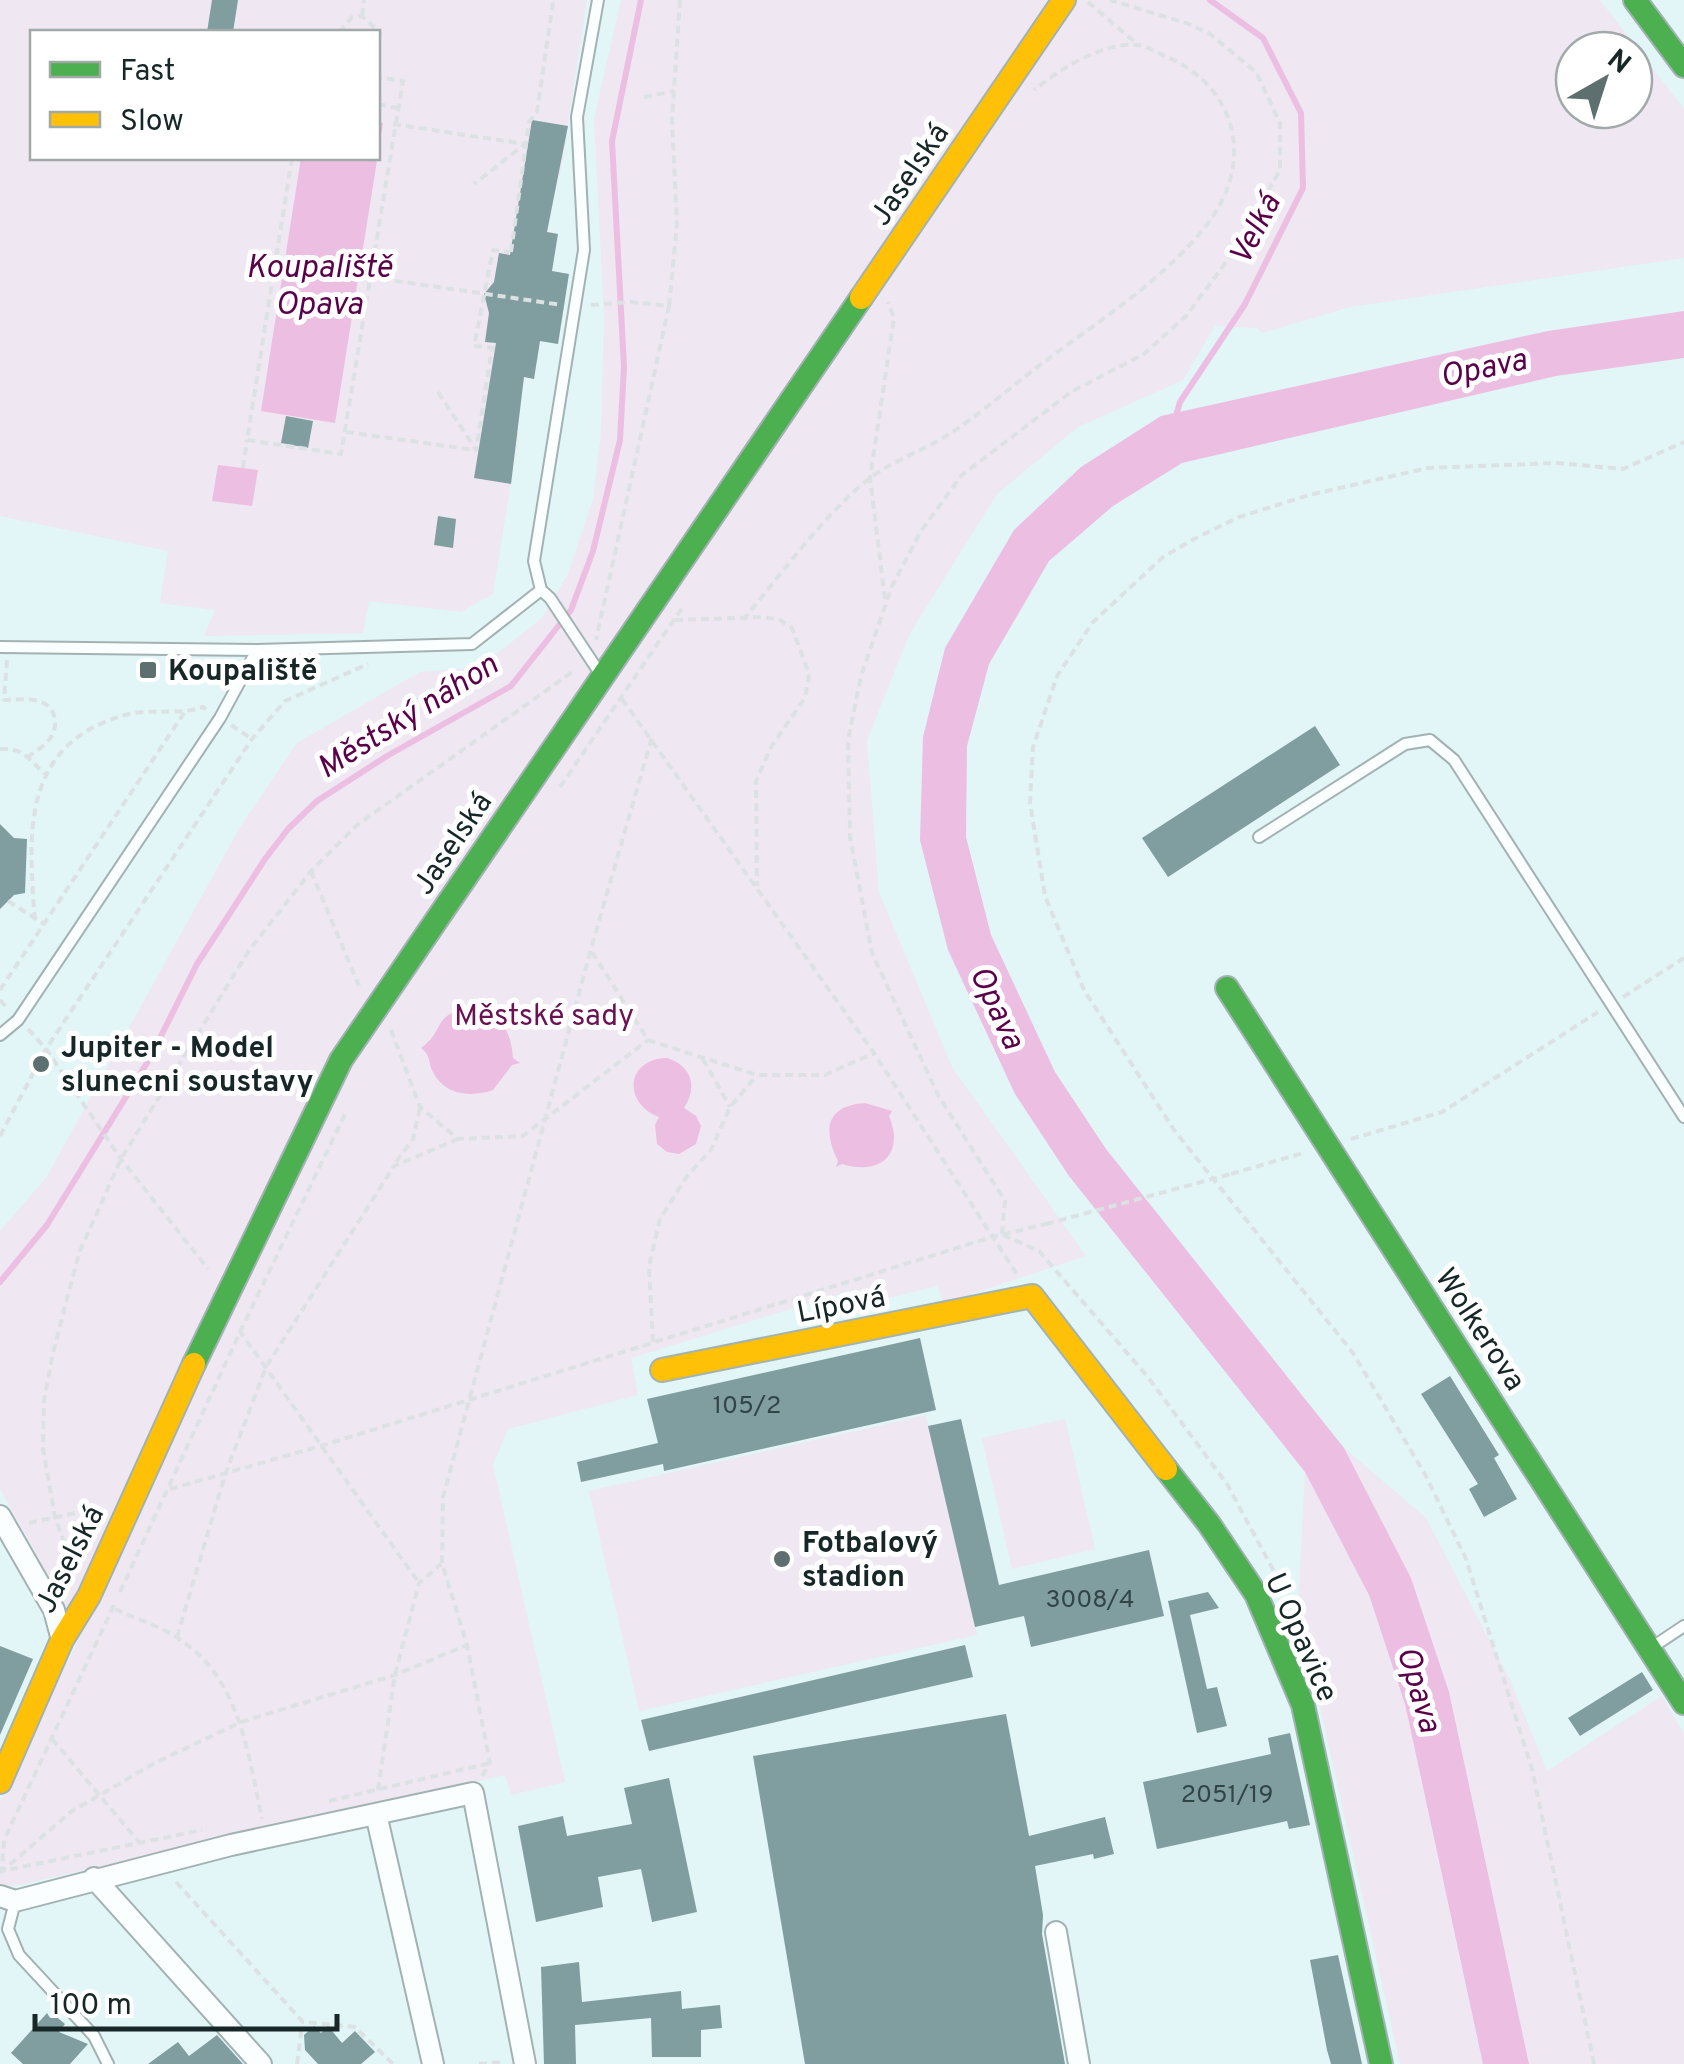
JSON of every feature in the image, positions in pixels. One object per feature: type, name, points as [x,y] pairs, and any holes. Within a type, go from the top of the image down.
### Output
[{"type":"street","name":"Jaselská","points":[[0,1782],[62,1640],[89,1596],[226,1292],[341,1060],[597,668],[1064,0]]},
{"type":"street","points":[[1635,0],[1684,66]]},
{"type":"street","name":"Wolkerova","points":[[1226,988],[1684,1702]]},
{"type":"street","name":"Lípová","points":[[662,1370],[1032,1296]]},
{"type":"street","name":"U Opavice","points":[[1032,1296],[1209,1524],[1256,1594],[1303,1705],[1381,2064]]},
{"type":"street","points":[[8,1521],[54,1610],[62,1640]]},
{"type":"street","points":[[8,1898],[474,1792],[525,2064]]},
{"type":"street","points":[[376,1814],[433,2064]]},
{"type":"street","points":[[94,1878],[260,2064]]},
{"type":"street","points":[[1056,1932],[1079,2064]]},
{"type":"lane","points":[[597,668],[541,590],[534,560],[584,250],[576,117],[598,0]]},
{"type":"lane","points":[[4,647],[256,650],[472,644],[541,590]]},
{"type":"lane","points":[[0,1035],[18,1020],[220,718],[256,650]]},
{"type":"lane","points":[[1259,837],[1406,744],[1430,740],[1454,760],[1684,1118]]},
{"type":"lane","points":[[1650,1648],[1684,1626]]},
{"type":"lane","points":[[8,1898],[8,1929],[19,1955],[94,2036],[108,2064]]},
{"type":"path","points":[[362,16],[364,0]]},
{"type":"path","points":[[72,1568],[55,1517],[44,1449],[44,1400],[52,1353],[79,1253],[121,1159],[248,952],[311,870],[356,825],[597,668],[670,306],[676,225],[672,120],[680,0]]},
{"type":"path","points":[[743,620],[830,518],[870,478],[945,436],[1131,295],[1175,259],[1206,226],[1228,194],[1235,150],[1227,112],[1212,88],[1189,66],[1138,44],[1085,0]]},
{"type":"path","points":[[1002,1234],[1004,1202],[938,1095],[872,953],[850,837],[848,740],[861,676],[886,604],[921,531],[962,475],[1071,392],[1144,354],[1186,316],[1230,257],[1280,170],[1280,122],[1256,72],[1210,34],[1190,24],[1110,0]]},
{"type":"path","points":[[476,450],[494,348],[474,346],[493,250],[510,252],[529,122],[537,112],[553,2]]},
{"type":"path","points":[[341,30],[352,17],[362,16]]},
{"type":"path","points":[[362,16],[376,30]]},
{"type":"path","points":[[1027,96],[1071,63],[1138,44]]},
{"type":"path","points":[[247,440],[341,454],[403,81],[380,77]]},
{"type":"path","points":[[644,98],[674,91]]},
{"type":"path","points":[[380,104],[397,108]]},
{"type":"path","points":[[394,124],[526,144]]},
{"type":"path","points":[[474,184],[526,144]]},
{"type":"path","points":[[243,468],[292,160]]},
{"type":"path","points":[[369,278],[576,307],[631,302],[670,306]]},
{"type":"path","points":[[886,604],[878,566],[870,478],[894,318],[887,300]]},
{"type":"path","points":[[438,392],[476,450]]},
{"type":"path","points":[[346,432],[476,450]]},
{"type":"path","points":[[1594,2064],[1532,1769],[1466,1559],[1426,1476],[1353,1352],[1174,1130],[1084,990],[1044,896],[1030,803],[1033,747],[1057,676],[1092,622],[1163,557],[1239,517],[1309,494],[1428,468],[1557,463],[1623,468],[1684,442]]},
{"type":"path","points":[[674,620],[780,620],[792,628],[808,674],[805,698],[771,748],[756,781],[757,886]]},
{"type":"path","points":[[4,647],[4,700],[40,701],[56,716],[49,741],[28,757]]},
{"type":"path","points":[[0,1136],[46,1049],[252,738],[285,701],[370,663]]},
{"type":"path","points":[[597,668],[652,737],[874,1054],[1032,1296]]},
{"type":"path","points":[[556,793],[622,698]]},
{"type":"path","points":[[34,920],[34,808],[44,774],[69,744],[98,724],[130,713],[184,713],[202,708],[252,738]]},
{"type":"path","points":[[0,990],[184,713]]},
{"type":"path","points":[[474,1792],[490,1763],[466,1646],[442,1563],[443,1497],[590,949],[652,737]]},
{"type":"path","points":[[0,748],[14,748],[44,774]]},
{"type":"path","points":[[311,870],[360,988],[391,1030],[420,1108],[458,1139]]},
{"type":"path","points":[[8,901],[44,924]]},
{"type":"path","points":[[590,949],[648,1040],[758,1075],[825,1075],[874,1054]]},
{"type":"path","points":[[8,1521],[55,1517],[225,1475],[1002,1234],[1231,1174],[1442,1112],[1684,958]]},
{"type":"path","points":[[18,1020],[46,1049],[121,1159],[226,1292],[240,1332],[420,1582]]},
{"type":"path","points":[[382,1043],[391,1030]]},
{"type":"path","points":[[394,1166],[458,1139],[523,1136],[648,1040]]},
{"type":"path","points":[[702,1057],[730,1107]]},
{"type":"path","points":[[662,1370],[652,1343],[649,1266],[660,1219],[687,1176],[711,1150],[730,1107],[758,1075]]},
{"type":"path","points":[[1,1872],[2,1841],[347,1108]]},
{"type":"path","points":[[177,1638],[225,1475],[266,1367],[413,1140],[420,1108]]},
{"type":"path","points":[[1002,1234],[1040,1252],[1147,1376],[1227,1484],[1277,1577]]},
{"type":"path","points":[[378,1790],[394,1675],[420,1582],[442,1563]]},
{"type":"path","points":[[89,1596],[177,1638],[200,1655],[218,1677],[242,1722],[266,1838]]},
{"type":"path","points":[[1,1872],[72,1811],[153,1764],[242,1722],[394,1675],[466,1646]]},
{"type":"path","points":[[52,1739],[302,2022],[355,2026],[393,2064]]},
{"type":"path","points":[[320,1804],[490,1763]]},
{"type":"path","points":[[1,1872],[209,1828]]},
{"type":"path","points":[[297,2064],[302,2022]]},
{"type":"green space","points":[[0,0],[587,0],[560,176],[556,176],[547,231],[558,234],[552,271],[569,274],[558,344],[540,341],[534,379],[524,378],[493,594],[461,612],[369,601],[363,633],[204,636],[215,610],[160,603],[168,551],[0,516]]},
{"type":"green space","name":"Městské sady","points":[[621,0],[1600,0],[1623,30],[1554,30],[1554,130],[1654,130],[1654,70],[1684,109],[1684,258],[1350,307],[1262,333],[1257,328],[1215,326],[1183,380],[1078,427],[997,494],[909,635],[867,740],[879,892],[952,1067],[1086,1256],[944,1303],[937,1286],[860,1305],[856,1289],[631,1358],[638,1395],[508,1429],[493,1465],[565,1782],[511,1795],[505,1775],[14,1886],[0,1884],[0,1802],[81,1634],[0,1489],[0,1231],[46,1178],[240,827],[297,743],[420,672],[480,667],[541,619],[568,574],[593,499],[601,433],[604,316],[594,119]]},
{"type":"green space","name":"Fotbalový stadion","points":[[926,1415],[977,1635],[639,1711],[589,1491]]},
{"type":"green space","points":[[1065,1419],[1095,1549],[1012,1569],[982,1438]]},
{"type":"green space","points":[[1344,1448],[1426,1518],[1511,1682],[1547,1771],[1662,1696],[1684,1734],[1684,2064],[1529,2064],[1449,1692],[1411,1578]]},
{"type":"green space","points":[[1305,1472],[1369,1595],[1405,1704],[1483,2064],[1400,2064],[1298,1609]]},
{"type":"water","name":"Koupaliště Opava","points":[[301,160],[377,160],[335,423],[261,411]]},
{"type":"water","name":"Opava","points":[[1684,311],[1684,358],[1556,376],[1182,463],[1113,506],[1049,561],[989,664],[967,746],[966,837],[991,935],[1055,1072],[1106,1149],[1344,1448],[1411,1578],[1449,1692],[1529,2064],[1483,2064],[1405,1704],[1369,1595],[1305,1472],[1069,1176],[1015,1094],[948,950],[920,840],[923,737],[945,648],[1014,530],[1081,467],[1161,416],[1548,331]]},
{"type":"water","points":[[218,465],[258,470],[252,506],[212,501]]},
{"type":"water","points":[[475,1008],[492,1015],[503,1026],[513,1058],[520,1063],[512,1065],[493,1090],[466,1094],[442,1084],[421,1048],[445,1017]]},
{"type":"water","points":[[667,1058],[682,1066],[690,1078],[691,1092],[684,1108],[696,1116],[701,1126],[696,1144],[679,1154],[667,1152],[657,1144],[655,1125],[659,1117],[647,1111],[635,1093],[634,1083],[643,1066]]},
{"type":"water","points":[[865,1103],[892,1111],[891,1151],[886,1159],[868,1167],[836,1167],[831,1122],[842,1109]]},
{"type":"building","points":[[212,0],[238,0],[233,30],[207,30]]},
{"type":"building","points":[[532,120],[568,126],[547,232],[558,234],[552,271],[569,274],[558,344],[540,341],[534,379],[524,377],[511,484],[474,478],[496,343],[485,342],[489,313],[484,294],[494,282],[499,253],[510,255]]},
{"type":"building","points":[[286,416],[313,421],[308,448],[281,443]]},
{"type":"building","points":[[438,516],[456,519],[453,548],[434,545]]},
{"type":"building","points":[[1315,726],[1340,765],[1168,877],[1142,838]]},
{"type":"building","points":[[0,824],[14,838],[27,839],[25,893],[14,895],[0,909]]},
{"type":"building","points":[[920,1338],[936,1410],[664,1471],[663,1464],[581,1482],[577,1462],[658,1443],[647,1399]]},
{"type":"building","points":[[1450,1376],[1499,1455],[1494,1458],[1517,1499],[1484,1517],[1469,1489],[1478,1484],[1421,1394]]},
{"type":"building","points":[[961,1419],[999,1585],[1149,1550],[1164,1616],[1031,1647],[1024,1616],[975,1627],[928,1426]]},
{"type":"building","points":[[1208,1592],[1219,1608],[1190,1615],[1207,1689],[1217,1687],[1227,1726],[1197,1733],[1168,1601]]},
{"type":"building","points":[[965,1645],[973,1677],[649,1751],[641,1720]]},
{"type":"building","points":[[0,1646],[33,1659],[0,1735]]},
{"type":"building","points":[[1642,1672],[1653,1690],[1580,1736],[1568,1718]]},
{"type":"building","points":[[1006,1714],[1029,1836],[1105,1817],[1114,1854],[1094,1859],[1093,1854],[1035,1866],[1042,1934],[1065,2064],[805,2064],[753,1756]]},
{"type":"building","points":[[1290,1733],[1310,1825],[1289,1829],[1287,1821],[1157,1849],[1143,1782],[1271,1754],[1268,1738]]},
{"type":"building","points":[[669,1778],[697,1912],[652,1922],[641,1869],[598,1877],[603,1907],[536,1922],[518,1826],[563,1816],[567,1836],[632,1824],[624,1788]]},
{"type":"building","points":[[1338,1955],[1362,2064],[1331,2064],[1327,2050],[1310,1960]]},
{"type":"building","points":[[579,1962],[582,2002],[681,1991],[682,2009],[720,2005],[722,2028],[701,2030],[701,2057],[652,2057],[651,2018],[575,2025],[576,2064],[544,2064],[541,1967]]},
{"type":"building","points":[[47,2013],[65,2024],[59,2032],[88,2044],[70,2064],[23,2064],[11,2053]]},
{"type":"building","points":[[314,2026],[321,2033],[328,2026],[342,2043],[355,2031],[375,2052],[361,2064],[318,2064],[305,2050],[304,2035]]},
{"type":"building","points":[[217,2035],[243,2064],[148,2064],[178,2042],[189,2056]]},
{"type":"waterway","name":"Městský náhon","points":[[0,1282],[47,1225],[150,1058],[197,964],[288,829],[317,801],[387,756],[511,686],[571,610],[593,551],[620,440],[624,367],[612,141],[641,0]]},
{"type":"waterway","name":"Velká","points":[[1175,419],[1180,402],[1245,304],[1303,188],[1301,113],[1263,38],[1210,0]]},
{"type":"traffic: fast","points":[[1635,0],[1684,66]]},
{"type":"traffic: fast","points":[[194,1364],[341,1060],[861,298]]},
{"type":"traffic: fast","points":[[1227,988],[1684,1703]]},
{"type":"traffic: fast","points":[[1166,1469],[1256,1594],[1303,1705],[1381,2064]]},
{"type":"traffic: slow","points":[[861,298],[1064,0]]},
{"type":"traffic: slow","points":[[662,1370],[1032,1296],[1166,1469]]},
{"type":"traffic: slow","points":[[0,1782],[62,1640],[89,1596],[194,1364]]},
{"type":"place","name":"Koupaliště","points":[[148,670]]},
{"type":"place","name":"Jupiter - Model slunecni soustavy","points":[[41,1064]]},
{"type":"place","name":"Fotbalový stadion","points":[[782,1559]]}]
